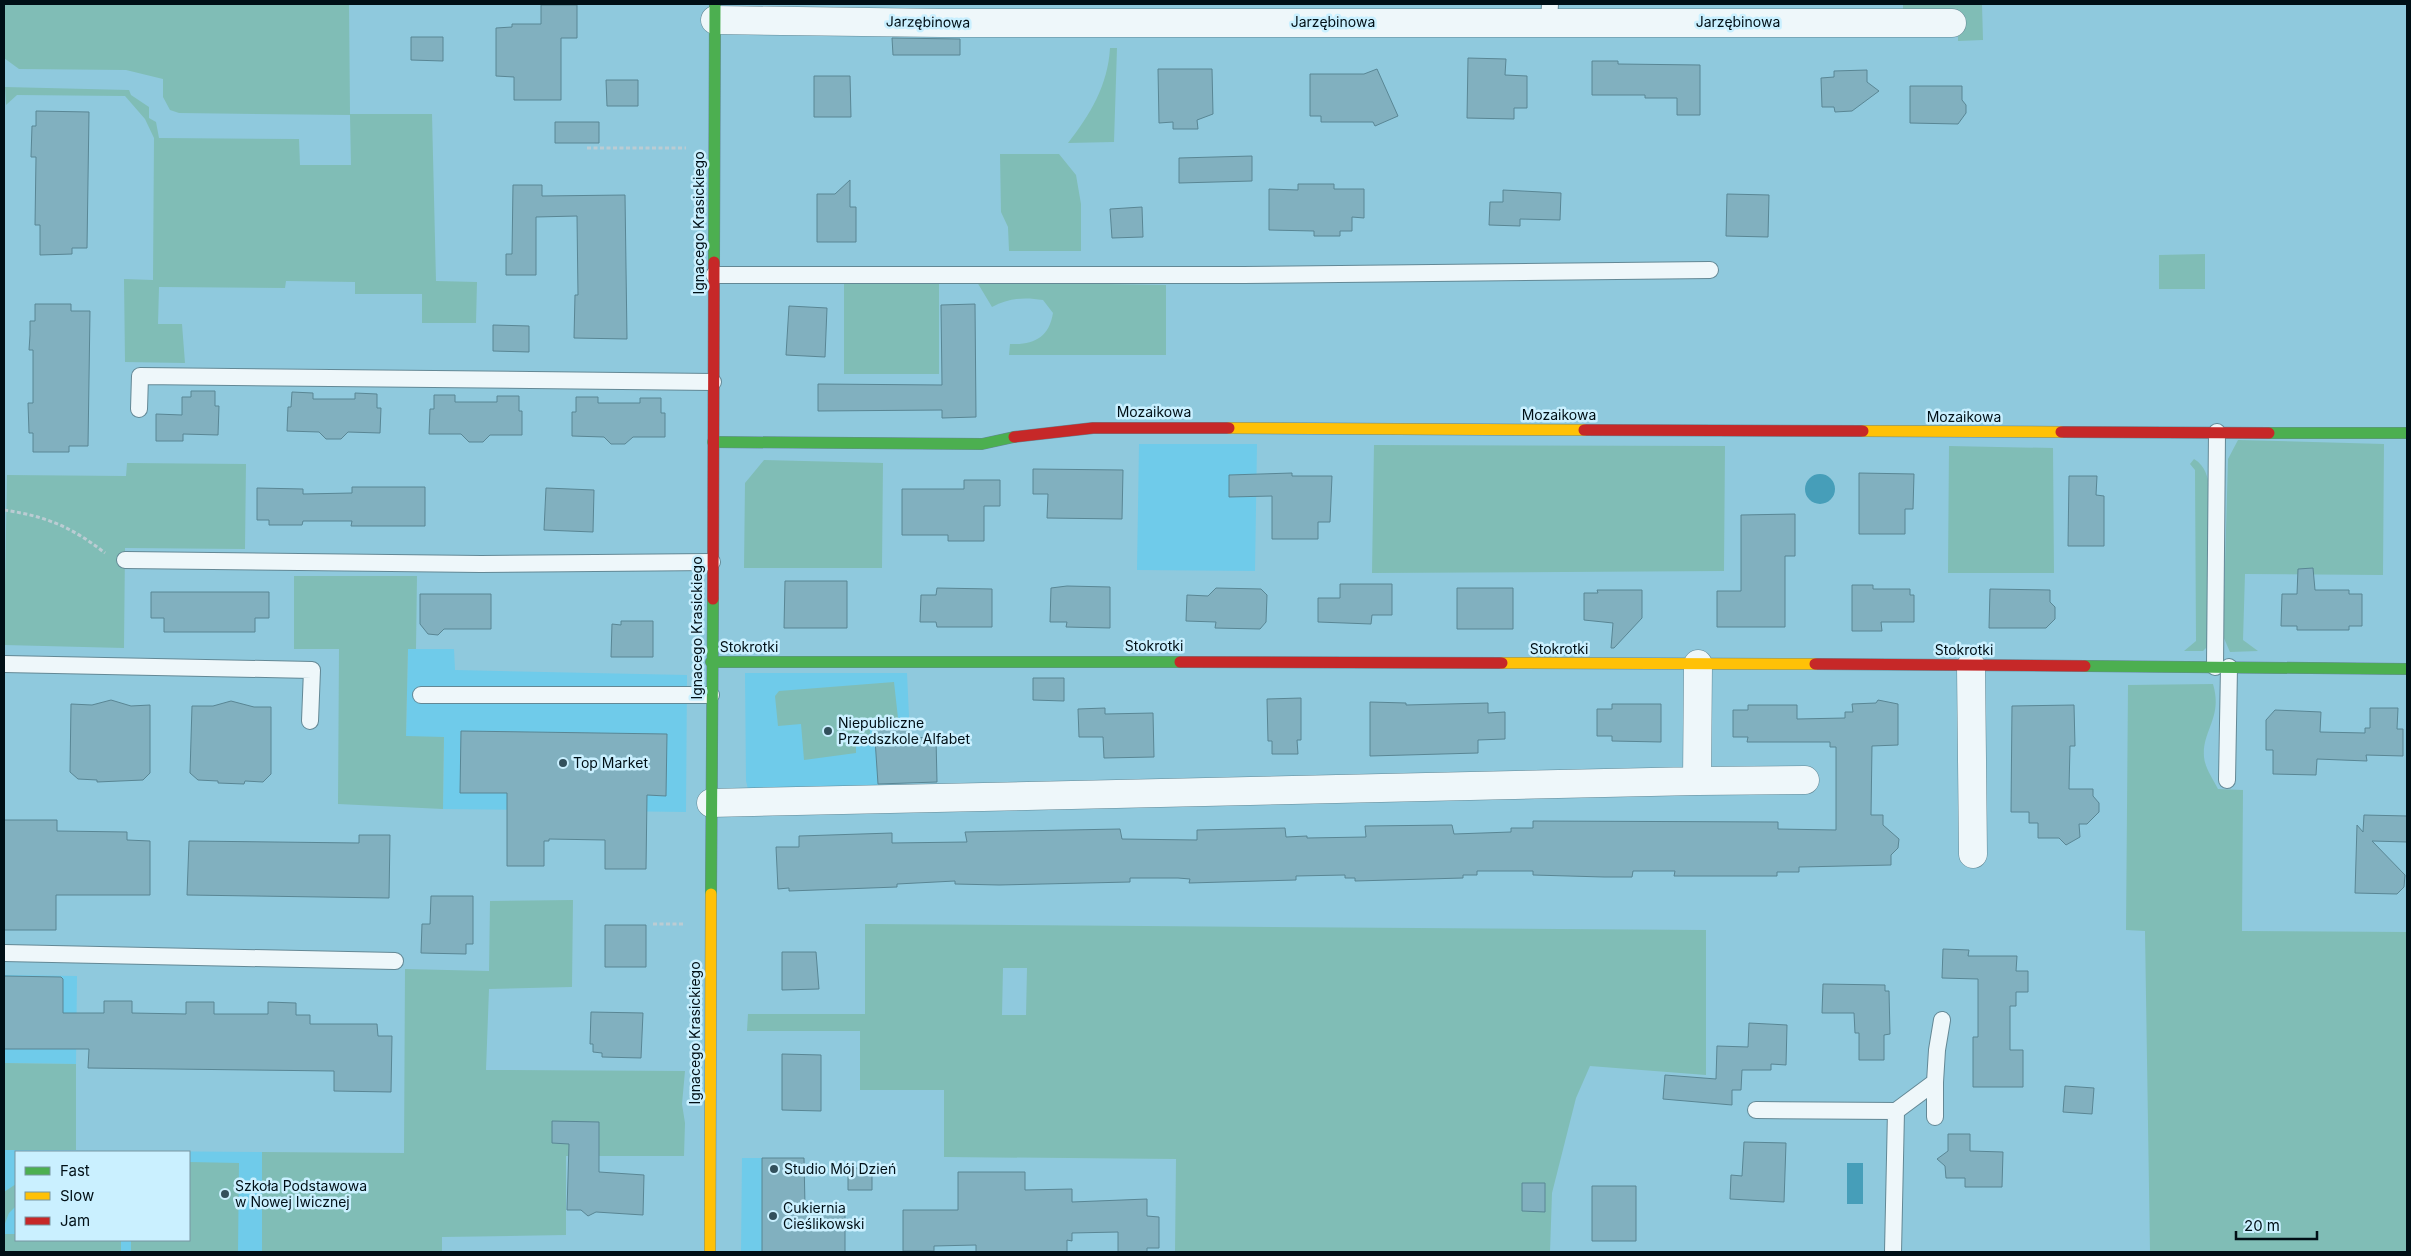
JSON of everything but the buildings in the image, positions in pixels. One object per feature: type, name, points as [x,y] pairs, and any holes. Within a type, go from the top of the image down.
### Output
[{"type":"street","name":"Jarzębinowa","points":[[715,12],[966,23],[1549,12],[1952,23]]},
{"type":"street","name":"Ignacego Krasickiego","points":[[710,1252],[715,12]]},
{"type":"street","name":"Mozaikowa","points":[[713,442],[982,444],[1022,434],[1134,425],[1282,430],[2407,433]]},
{"type":"street","name":"Stokrotki","points":[[711,662],[1076,661],[2407,669]]},
{"type":"street","points":[[1698,664],[1698,781]]},
{"type":"street","points":[[1971,666],[1973,854]]},
{"type":"street","points":[[711,803],[1805,780]]},
{"type":"lane","points":[[714,275],[1243,275],[1710,270]]},
{"type":"lane","points":[[139,409],[140,376],[713,382]]},
{"type":"lane","points":[[2217,432],[2222,667],[2228,780]]},
{"type":"lane","points":[[125,560],[481,564],[712,562]]},
{"type":"lane","points":[[4,664],[312,670],[310,721]]},
{"type":"lane","points":[[421,694],[711,695]]},
{"type":"lane","points":[[4,953],[396,961]]},
{"type":"lane","points":[[1935,1118],[1937,1050],[1942,1020]]},
{"type":"lane","points":[[1756,1110],[1896,1111],[1935,1082]]},
{"type":"lane","points":[[1893,1252],[1896,1111]]},
{"type":"path","points":[[587,148],[689,148]]},
{"type":"path","points":[[4,510],[50,519],[86,538],[116,562],[125,560]]},
{"type":"path","points":[[653,924],[687,924]]},
{"type":"shaded area","points":[[1139,444],[1257,444],[1255,571],[1137,570]]},
{"type":"shaded area","points":[[1820,474],[1826,475],[1834,483],[1834,495],[1826,503],[1820,504],[1814,503],[1806,495],[1805,489],[1806,483],[1814,475]]},
{"type":"shaded area","points":[[408,649],[454,649],[455,670],[687,675],[686,812],[443,809],[444,738],[406,737]]},
{"type":"shaded area","name":"Niepubliczne Przedszkole Alfabet","points":[[745,673],[907,673],[910,738],[878,760],[878,786],[749,793],[746,781]]},
{"type":"shaded area","points":[[4,975],[77,976],[76,1064],[4,1063]]},
{"type":"shaded area","name":"Szkoła Podstawowa w Nowej Iwicznej","points":[[4,1150],[133,1151],[15,1151],[15,1241],[190,1241],[190,1151],[262,1152],[262,1252],[4,1252]]},
{"type":"shaded area","points":[[742,1158],[804,1158],[804,1182],[795,1252],[741,1252]]},
{"type":"shaded area","points":[[1847,1163],[1863,1163],[1863,1204],[1847,1204]]},
{"type":"green space","points":[[4,4],[349,4],[350,114],[432,114],[436,281],[477,282],[476,323],[422,323],[422,294],[355,294],[355,282],[286,281],[285,288],[159,287],[158,324],[182,324],[185,363],[125,362],[124,279],[153,280],[154,138],[145,119],[125,96],[17,95],[6,105],[5,87],[129,90],[131,95],[149,107],[149,118],[156,122],[159,138],[299,139],[300,165],[351,165],[350,115],[179,113],[170,110],[163,97],[163,79],[126,70],[19,69],[4,58]]},
{"type":"green space","points":[[1903,4],[1982,4],[1983,40],[1958,41],[1958,11],[1903,12]]},
{"type":"green space","points":[[1110,48],[1117,48],[1114,142],[1068,143],[1084,122],[1102,87],[1109,62]]},
{"type":"green space","points":[[1000,154],[1059,154],[1076,175],[1081,204],[1081,251],[1009,251],[1008,227],[1001,212]]},
{"type":"green space","points":[[2205,254],[2205,289],[2159,289],[2159,255]]},
{"type":"green space","points":[[977,282],[1166,285],[1166,355],[1009,355],[1010,344],[1033,341],[1044,334],[1051,322],[1053,313],[1043,300],[1036,299],[1011,300],[992,307]]},
{"type":"green space","points":[[844,283],[939,283],[939,374],[844,374]]},
{"type":"green space","points":[[2238,440],[2384,444],[2383,575],[2245,574],[2243,640],[2258,651],[2230,652],[2223,636],[2228,459]]},
{"type":"green space","points":[[1374,445],[1725,446],[1724,571],[1372,573]]},
{"type":"green space","points":[[1949,446],[2053,448],[2054,573],[1948,573]]},
{"type":"green space","points":[[2194,459],[2204,469],[2210,491],[2208,636],[2207,647],[2203,651],[2184,651],[2196,641],[2195,470],[2190,464]]},
{"type":"green space","points":[[764,460],[883,463],[882,568],[744,568],[745,483]]},
{"type":"green space","points":[[127,463],[246,464],[245,549],[125,548],[124,648],[4,645],[7,475],[126,476]]},
{"type":"green space","points":[[294,576],[417,576],[416,649],[408,649],[406,736],[444,737],[443,809],[338,804],[339,649],[294,649]]},
{"type":"green space","points":[[894,682],[898,718],[870,722],[870,735],[856,735],[856,753],[804,760],[801,724],[778,726],[775,696],[779,691]]},
{"type":"green space","points":[[2213,684],[2216,706],[2206,739],[2204,757],[2218,789],[2243,790],[2242,931],[2407,932],[2407,1252],[2150,1252],[2145,931],[2126,930],[2128,685]]},
{"type":"green space","points":[[573,900],[572,987],[489,989],[486,1070],[685,1071],[682,1104],[685,1123],[684,1156],[566,1156],[566,1235],[442,1237],[442,1252],[262,1252],[262,1152],[404,1153],[405,969],[489,971],[490,901]]},
{"type":"green space","points":[[865,924],[1706,930],[1706,1075],[1590,1066],[1576,1098],[1552,1193],[1550,1252],[1175,1252],[1176,1159],[944,1157],[944,1090],[860,1090],[860,1031],[747,1031],[748,1014],[865,1014]],"holes":[[[1003,968],[1027,968],[1026,1015],[1002,1015]]]},
{"type":"green space","points":[[4,1063],[76,1064],[76,1150],[4,1150]]},
{"type":"green space","points":[[190,1162],[239,1163],[238,1252],[131,1252],[131,1241],[190,1241]]},
{"type":"green space","points":[[15,1185],[15,1207],[9,1213],[4,1226],[4,1192]]},
{"type":"green space","points":[[4,1234],[15,1234],[15,1241],[121,1241],[121,1252],[4,1252]]},
{"type":"traffic: fast","points":[[714,262],[715,4]]},
{"type":"traffic: fast","points":[[2269,433],[2407,433]]},
{"type":"traffic: fast","points":[[713,442],[982,444],[1014,437]]},
{"type":"traffic: fast","points":[[711,894],[713,599]]},
{"type":"traffic: fast","points":[[711,662],[1180,662]]},
{"type":"traffic: fast","points":[[2085,666],[2407,669]]},
{"type":"traffic: slow","points":[[1229,428],[1584,430]]},
{"type":"traffic: slow","points":[[1863,431],[2061,432]]},
{"type":"traffic: slow","points":[[1502,663],[1815,664]]},
{"type":"traffic: slow","points":[[710,1252],[711,894]]},
{"type":"traffic: jam","points":[[713,599],[714,262]]},
{"type":"traffic: jam","points":[[1014,437],[1093,428],[1229,428]]},
{"type":"traffic: jam","points":[[1584,430],[1863,431]]},
{"type":"traffic: jam","points":[[2061,432],[2269,433]]},
{"type":"traffic: jam","points":[[1180,662],[1502,663]]},
{"type":"traffic: jam","points":[[1815,664],[2085,666]]},
{"type":"place","name":"Niepubliczne Przedszkole Alfabet","points":[[828,731]]},
{"type":"place","name":"Top Market","points":[[563,763]]},
{"type":"place","name":"Studio Mój Dzień","points":[[774,1169]]},
{"type":"place","name":"Szkoła Podstawowa w Nowej Iwicznej","points":[[225,1194]]},
{"type":"place","name":"Cukiernia Cieślikowski","points":[[773,1216]]}]
